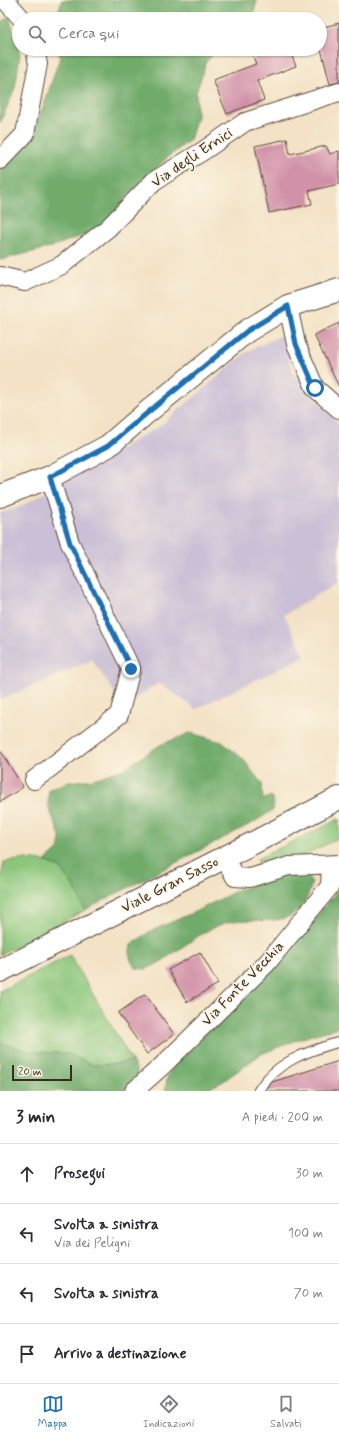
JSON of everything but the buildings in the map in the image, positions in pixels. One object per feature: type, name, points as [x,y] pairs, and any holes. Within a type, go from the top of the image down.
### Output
[{"type":"main road","points":[[0,496],[50,477],[108,446],[247,331],[288,306],[339,290]]},
{"type":"main road","name":"Viale Gran Sasso","points":[[0,971],[339,798]]},
{"type":"street","points":[[5,3],[15,12]]},
{"type":"street","points":[[0,160],[25,134],[38,64],[36,56]]},
{"type":"street","name":"Via degli Ernici","points":[[0,276],[25,282],[62,265],[108,228],[154,180],[203,152],[245,122],[339,92]]},
{"type":"street","points":[[288,306],[296,344],[315,388],[339,409]]},
{"type":"street","points":[[34,780],[119,715],[131,669],[70,543],[50,477]]},
{"type":"street","points":[[224,857],[235,877],[250,878],[289,866],[335,864]]},
{"type":"street","name":"Via Fonte Vecchia","points":[[134,1091],[162,1066],[267,963],[330,886],[335,864]]},
{"type":"lane","points":[[258,1091],[261,1085],[276,1069],[300,1054],[339,1042]]},
{"type":"shaded area","points":[[282,335],[293,374],[339,424],[339,582],[284,615],[305,656],[196,709],[159,683],[124,706],[92,660],[0,700],[0,513],[20,507],[161,425],[248,351]]},
{"type":"green space","points":[[62,0],[257,0],[254,12],[58,12]]},
{"type":"green space","points":[[9,16],[12,27],[12,56],[20,56],[15,88],[0,123],[0,23]]},
{"type":"green space","points":[[212,56],[206,62],[196,93],[197,116],[190,140],[168,157],[133,190],[98,230],[48,248],[0,260],[0,169],[30,140],[60,57]]},
{"type":"green space","points":[[190,733],[222,742],[243,759],[262,784],[263,800],[271,796],[274,803],[273,810],[256,821],[85,910],[73,885],[60,868],[45,861],[60,848],[60,836],[48,805],[49,789],[69,782],[94,779],[126,768],[160,745]]},
{"type":"green space","points":[[339,819],[339,838],[285,865],[262,868],[257,859]]},
{"type":"green space","points":[[27,859],[48,863],[60,868],[68,876],[85,910],[0,955],[0,884],[4,862]]},
{"type":"green space","points":[[296,871],[307,875],[312,882],[305,900],[300,908],[292,915],[285,918],[268,921],[242,920],[225,923],[204,933],[163,961],[145,969],[136,968],[132,962],[130,955],[131,945],[149,932],[197,911],[238,890]]},
{"type":"green space","points":[[339,889],[339,1027],[299,1039],[261,1054],[222,1082],[203,1091],[165,1091],[168,1075],[175,1064],[307,927]]},
{"type":"green space","points":[[70,955],[132,1061],[115,1064],[92,1065],[69,1054],[27,1051],[0,1042],[0,991]]},
{"type":"green space","points":[[0,1042],[27,1051],[69,1054],[92,1065],[115,1064],[132,1061],[140,1076],[123,1091],[0,1091]]},
{"type":"route","points":[[131,669],[70,543],[50,477],[108,446],[247,331],[288,306],[296,344],[315,388]]}]
